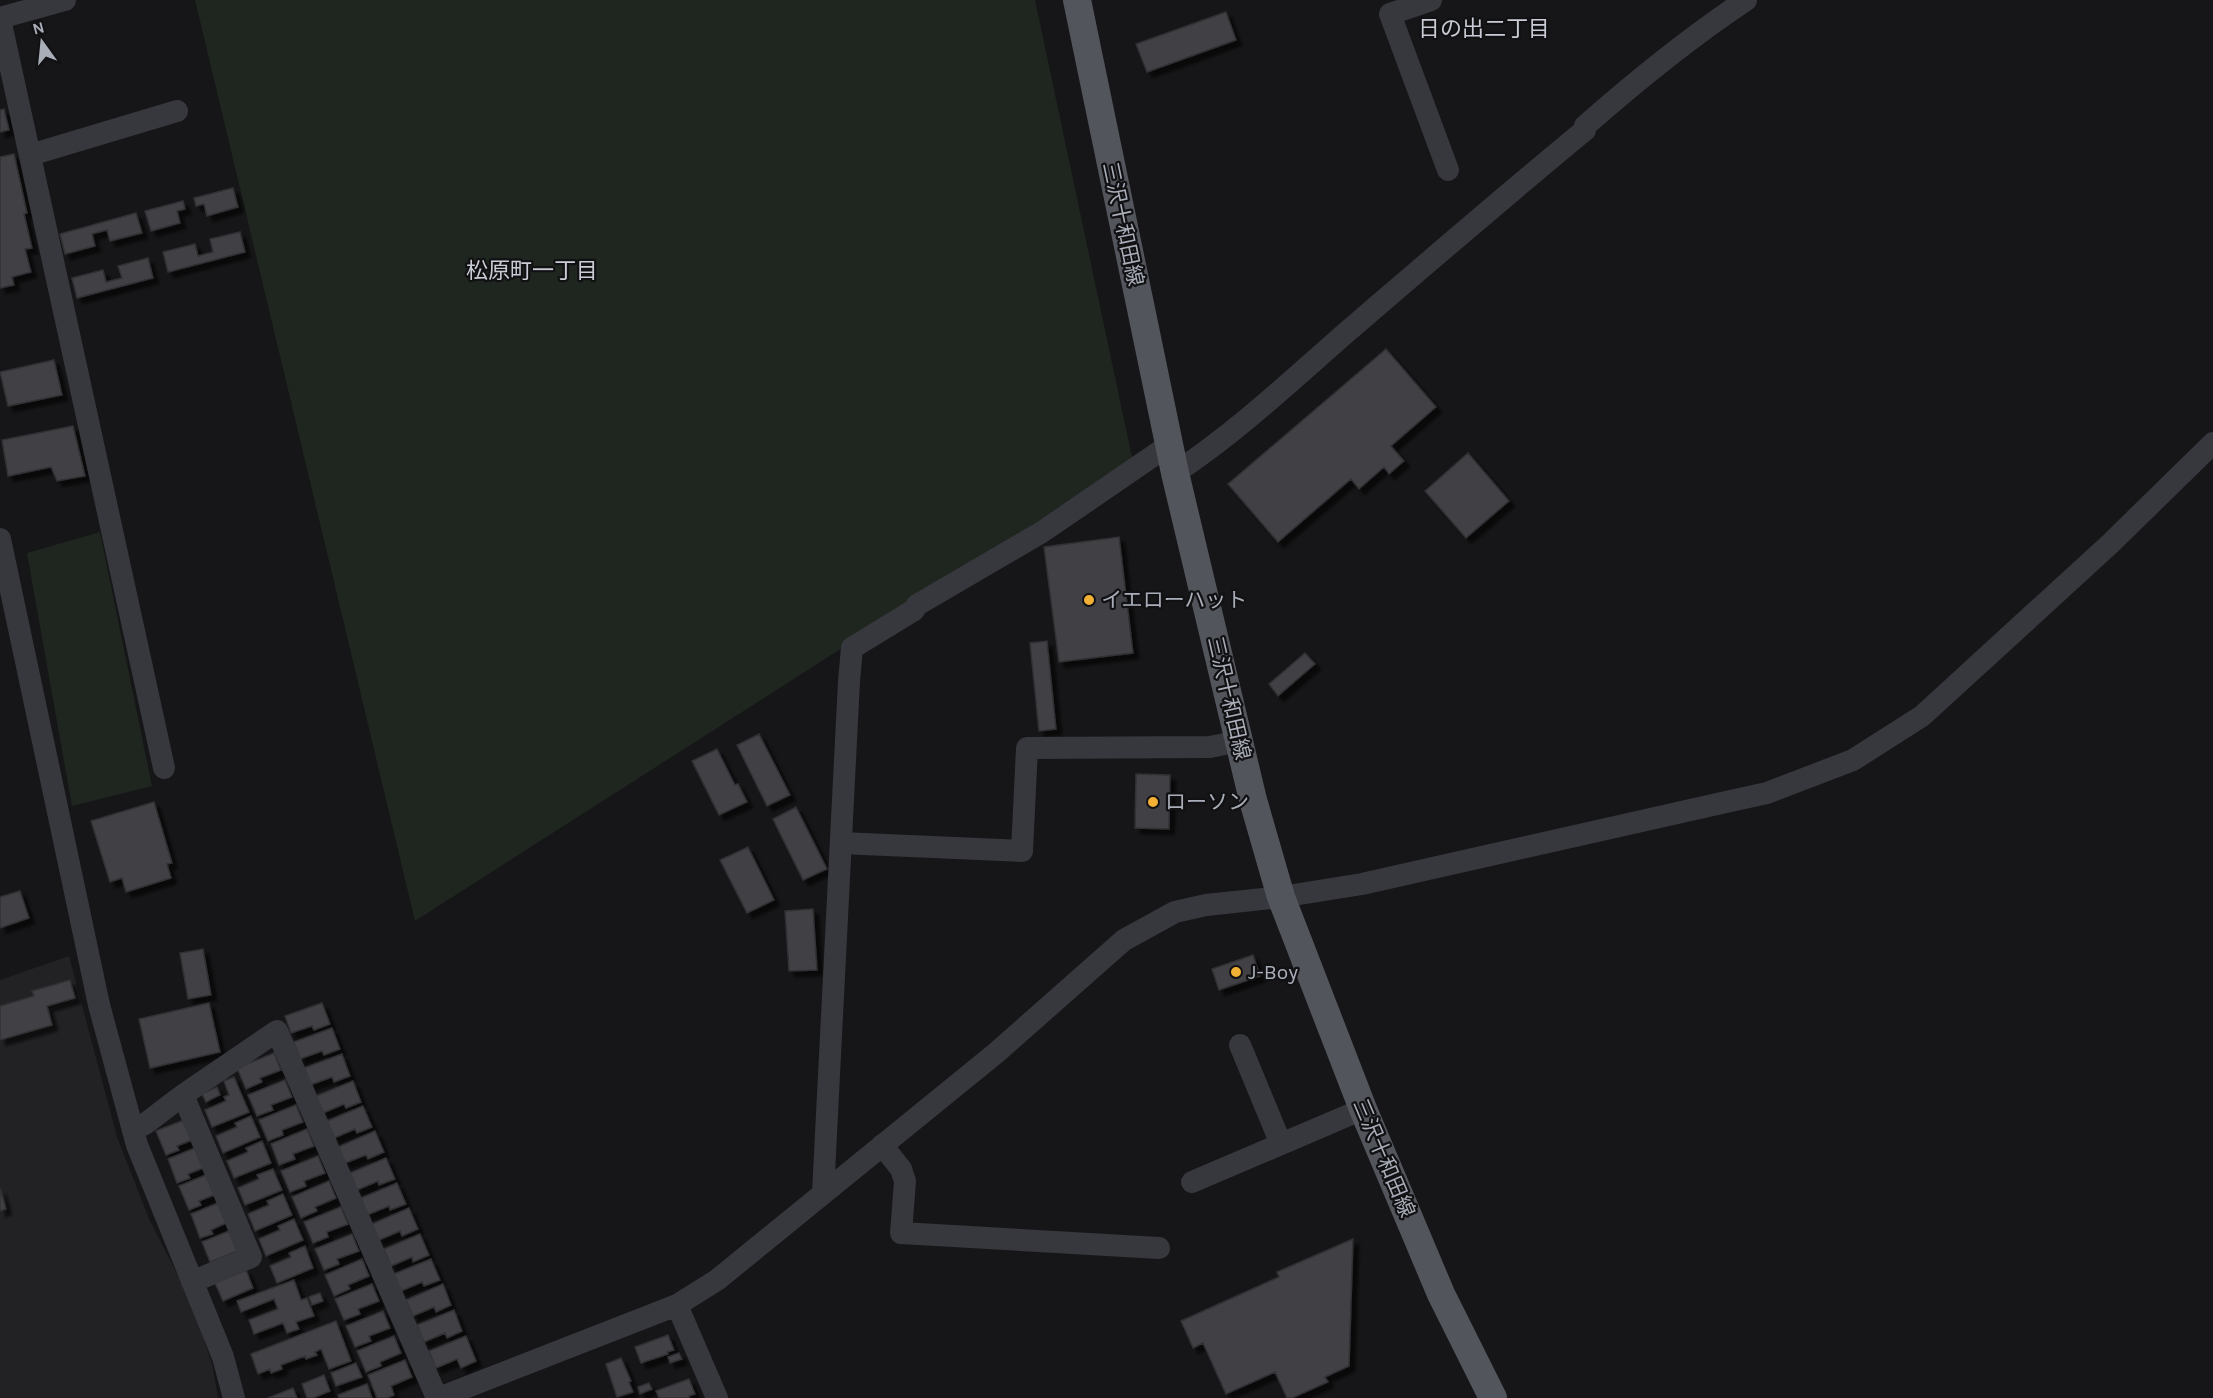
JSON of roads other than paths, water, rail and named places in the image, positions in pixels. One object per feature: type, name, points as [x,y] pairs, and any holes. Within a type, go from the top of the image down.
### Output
[{"type":"main road","name":"三沢十和田線","points":[[1077,0],[1175,473],[1253,800],[1281,897],[1363,1108],[1441,1294],[1493,1398]]},
{"type":"street","points":[[65,0],[0,19],[164,768]]},
{"type":"street","points":[[1431,0],[1390,14],[1448,170]]},
{"type":"street","points":[[1175,473],[1203,454],[1310,365],[1466,229],[1585,130],[1585,126],[1641,77],[1717,19],[1746,0]]},
{"type":"street","points":[[30,155],[177,111]]},
{"type":"street","points":[[133,1130],[145,1124],[277,1030],[438,1398],[677,1305],[717,1280],[996,1053],[1124,940],[1175,912],[1206,905],[1281,897],[1362,884],[1767,793],[1853,760],[1922,716],[2111,543],[2213,443]]},
{"type":"street","points":[[823,1193],[852,648],[915,610],[917,605],[1042,532],[1169,445]]},
{"type":"street","points":[[0,539],[8,621],[99,1005],[137,1145],[223,1357],[234,1398]]},
{"type":"street","points":[[841,843],[1022,852],[1027,748],[1210,747],[1239,741]]},
{"type":"street","points":[[1240,1045],[1281,1143]]},
{"type":"street","points":[[183,1095],[251,1257],[192,1282]]},
{"type":"street","points":[[1192,1182],[1363,1108]]},
{"type":"street","points":[[882,1145],[901,1169],[905,1181],[901,1233],[1159,1248]]},
{"type":"street","points":[[677,1305],[717,1398]]},
{"type":"place","name":"イエローハット","points":[[1089,600]]},
{"type":"place","name":"ローソン","points":[[1153,802]]},
{"type":"place","name":"J-Boy","points":[[1236,972]]},
{"type":"district","name":"日の出二丁目","points":[[1484,29]]},
{"type":"district","name":"松原町一丁目","points":[[532,271]]}]
